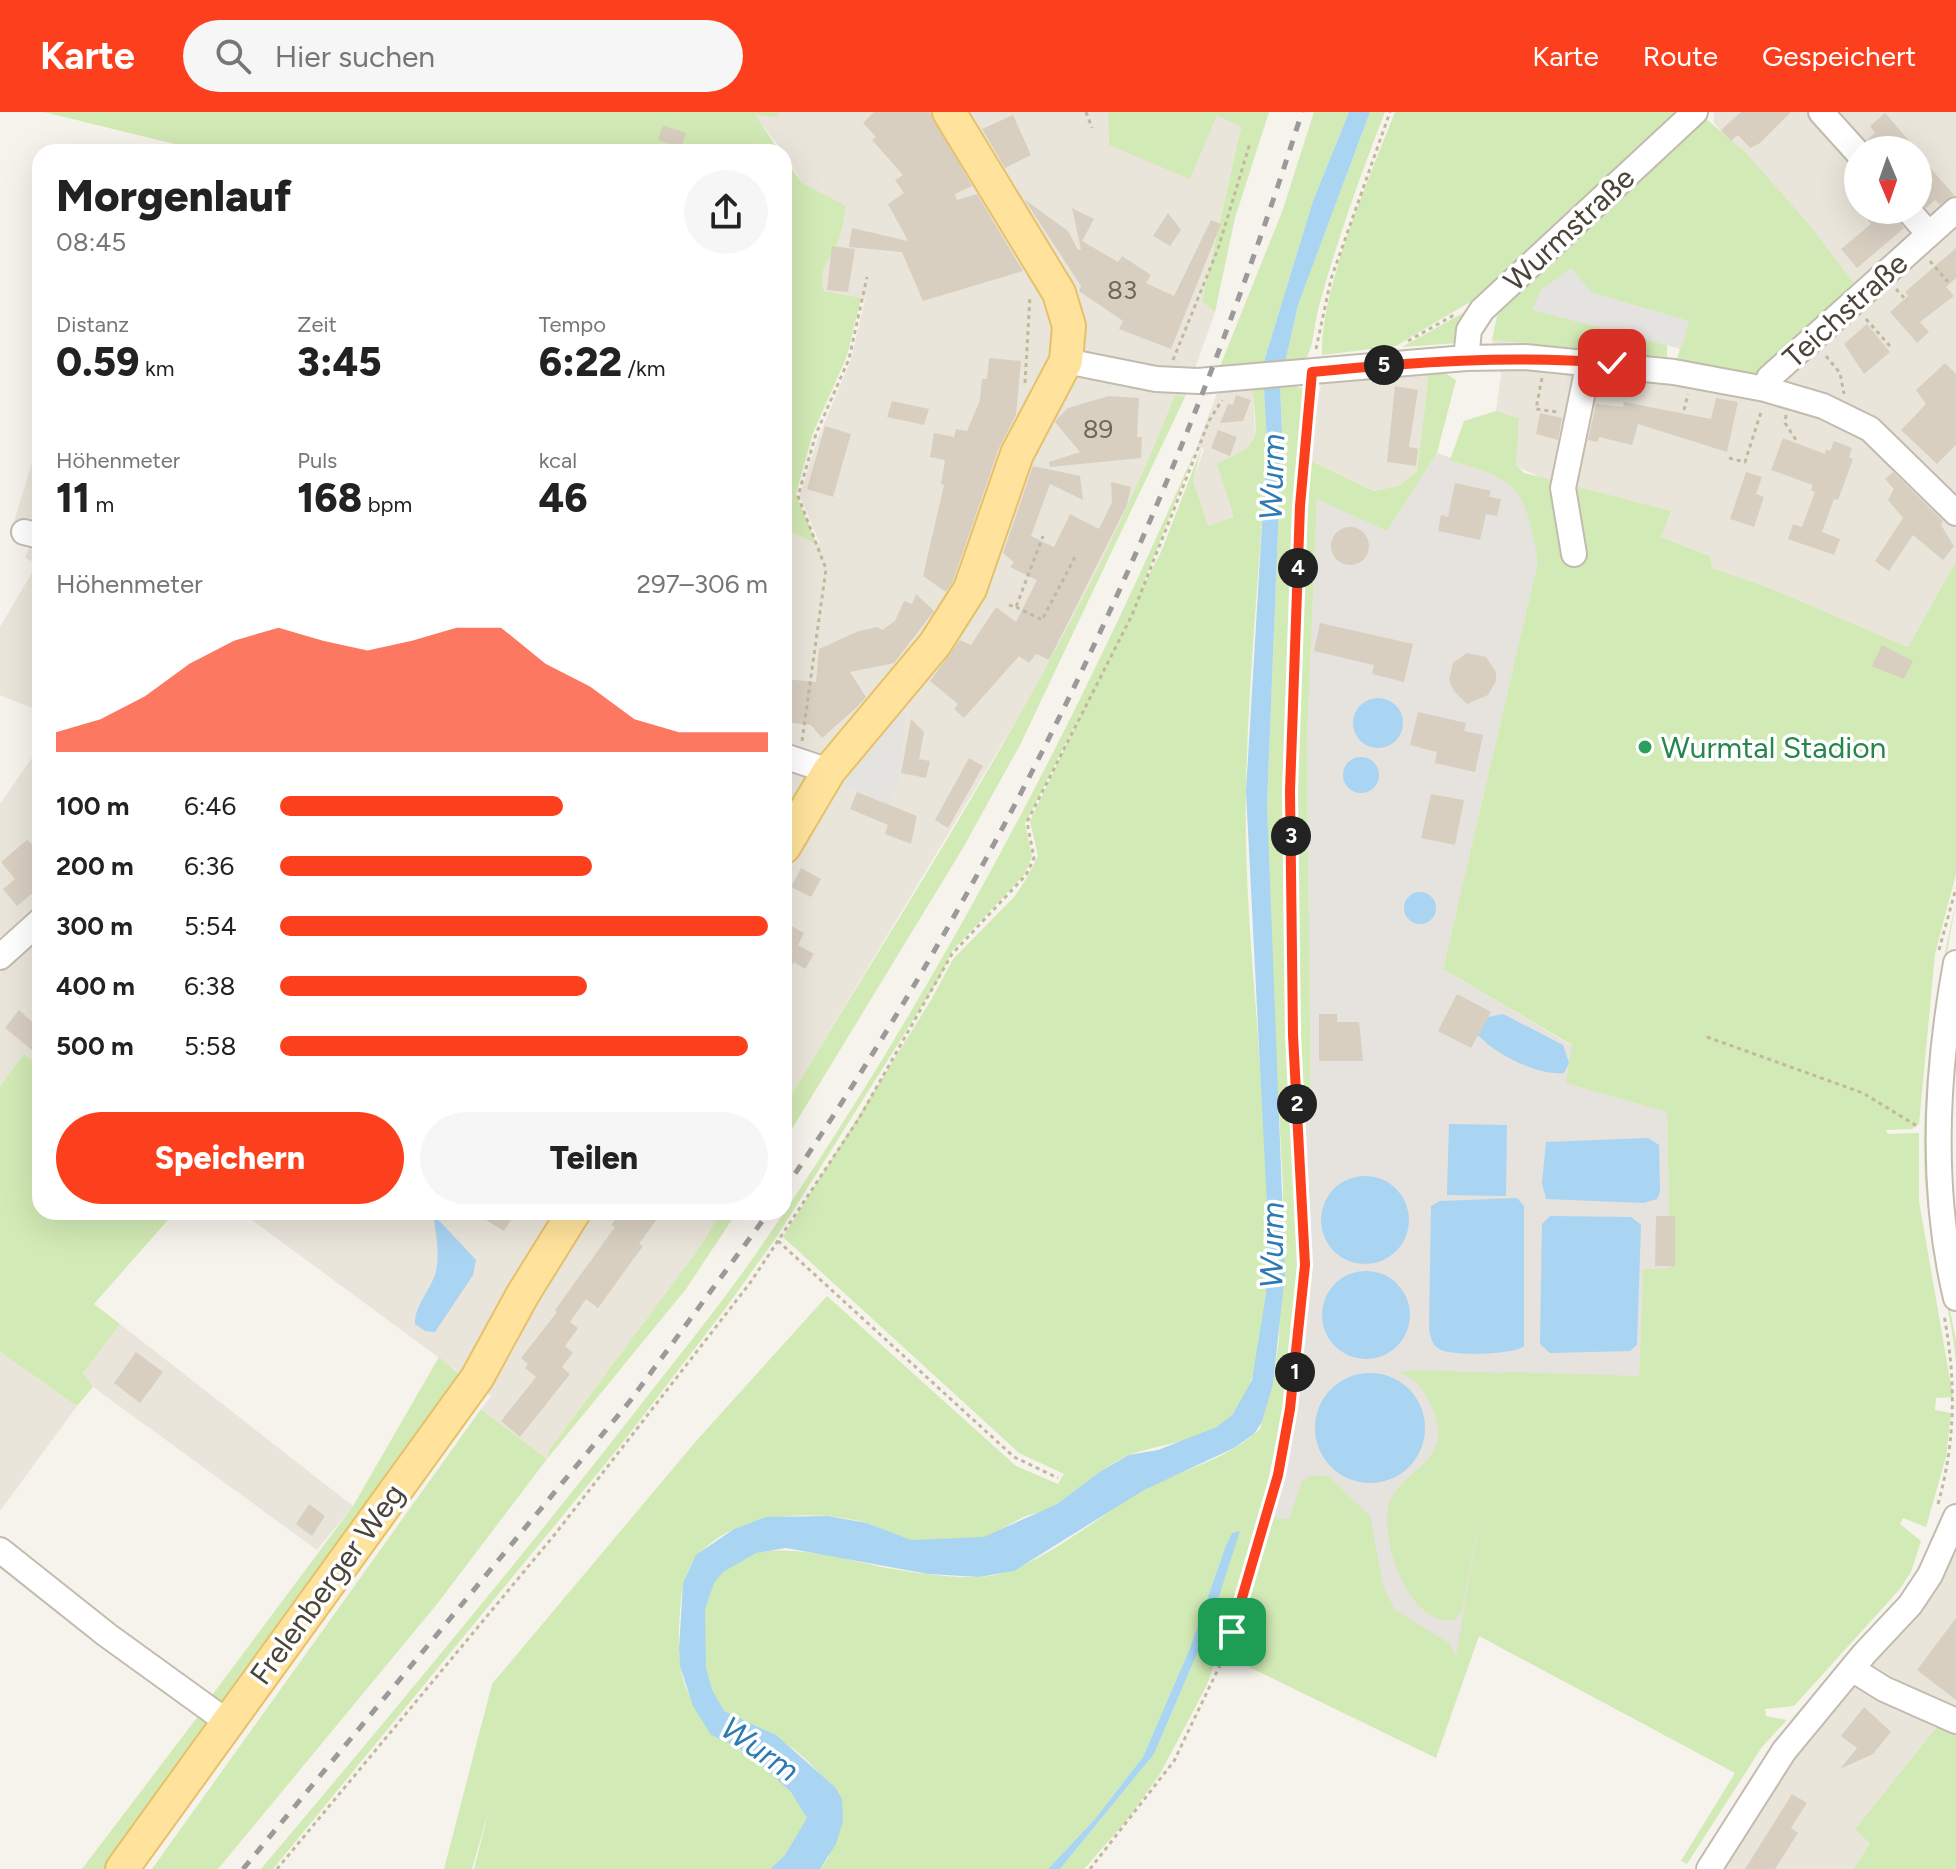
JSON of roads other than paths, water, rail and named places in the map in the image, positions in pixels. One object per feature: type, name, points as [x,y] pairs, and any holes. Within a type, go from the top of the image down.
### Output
[{"type":"main road","points":[[792,833],[829,771],[935,644],[959,609],[970,589],[1017,454],[1066,361],[1069,326],[1059,293],[949,112]]},
{"type":"main road","name":"Frelenberger Weg","points":[[122,1869],[226,1721],[477,1378],[523,1294],[569,1220]]},
{"type":"street","name":"Wurmstraße","points":[[1466,358],[1469,330],[1482,310],[1695,112]]},
{"type":"street","points":[[1821,112],[1844,137]]},
{"type":"street","name":"Teichstraße","points":[[1766,390],[1769,378],[1956,210]]},
{"type":"street","name":"Teichstraße","points":[[1915,224],[1922,239]]},
{"type":"street","points":[[1066,361],[1166,379],[1198,381],[1224,380],[1314,361],[1546,359],[1671,371],[1766,390],[1823,406],[1870,429],[1951,497]]},
{"type":"street","points":[[1574,554],[1563,488],[1589,362]]},
{"type":"street","points":[[792,759],[829,771]]},
{"type":"street","points":[[0,957],[32,928]]},
{"type":"street","points":[[1947,958],[1939,1158],[1949,1303]]},
{"type":"street","points":[[1709,1869],[1784,1751],[1910,1605],[1930,1575],[1945,1516]]},
{"type":"street","points":[[0,1550],[107,1635],[226,1721]]},
{"type":"street","points":[[1852,1669],[1956,1721]]},
{"type":"water","points":[[1349,112],[1370,112],[1298,305],[1284,367],[1262,368],[1313,201]]},
{"type":"water","name":"Wurm","points":[[1280,387],[1282,431],[1267,805],[1285,1273],[1273,1384],[1262,1422],[1254,1434],[1234,1448],[1144,1490],[1014,1571],[979,1577],[928,1574],[786,1548],[756,1553],[723,1572],[714,1583],[705,1609],[706,1668],[712,1690],[724,1711],[776,1735],[835,1787],[842,1799],[843,1821],[836,1844],[820,1869],[770,1869],[785,1855],[807,1818],[791,1792],[767,1770],[736,1746],[711,1735],[693,1706],[680,1666],[679,1649],[683,1583],[696,1555],[734,1529],[766,1517],[828,1516],[867,1523],[911,1540],[984,1537],[1057,1504],[1101,1471],[1129,1455],[1158,1450],[1217,1427],[1233,1414],[1252,1380],[1266,1294],[1267,1205],[1246,791],[1267,442],[1264,388]]},
{"type":"water","points":[[1378,698],[1396,705],[1403,723],[1396,741],[1378,748],[1360,741],[1353,723],[1360,705]]},
{"type":"water","points":[[1361,757],[1373,763],[1379,775],[1373,787],[1361,793],[1349,787],[1343,775],[1349,763]]},
{"type":"water","points":[[1420,892],[1431,897],[1436,908],[1431,919],[1420,924],[1409,919],[1404,908],[1409,897]]},
{"type":"water","points":[[1503,1014],[1563,1045],[1569,1063],[1564,1073],[1543,1071],[1518,1063],[1478,1035],[1488,1017]]},
{"type":"water","points":[[1449,1124],[1507,1125],[1506,1196],[1447,1195]]},
{"type":"water","points":[[1648,1138],[1659,1145],[1660,1192],[1657,1199],[1643,1203],[1546,1199],[1542,1183],[1546,1142]]},
{"type":"water","points":[[1365,1176],[1382,1180],[1396,1189],[1405,1203],[1409,1220],[1405,1237],[1396,1251],[1382,1260],[1365,1264],[1348,1260],[1334,1251],[1325,1237],[1321,1220],[1325,1203],[1334,1189],[1348,1180]]},
{"type":"water","points":[[1517,1198],[1524,1206],[1524,1346],[1484,1354],[1441,1350],[1431,1339],[1429,1329],[1431,1206],[1440,1201]]},
{"type":"water","points":[[1550,1216],[1631,1217],[1641,1225],[1637,1345],[1630,1351],[1550,1353],[1540,1344],[1542,1224]]},
{"type":"water","points":[[434,1220],[439,1220],[476,1260],[473,1275],[435,1332],[425,1331],[415,1324],[418,1310],[434,1278],[437,1243]]},
{"type":"water","points":[[1366,1271],[1383,1274],[1397,1284],[1407,1298],[1410,1315],[1407,1332],[1397,1346],[1383,1356],[1366,1359],[1349,1356],[1335,1346],[1325,1332],[1322,1315],[1325,1298],[1335,1284],[1349,1274]]},
{"type":"water","points":[[1370,1373],[1391,1377],[1409,1389],[1421,1407],[1425,1428],[1421,1449],[1409,1467],[1391,1479],[1370,1483],[1349,1479],[1331,1467],[1319,1449],[1315,1428],[1319,1407],[1331,1389],[1349,1377]]},
{"type":"water","points":[[1240,1531],[1211,1621],[1154,1754],[1060,1869],[1048,1869],[1095,1819],[1143,1757],[1190,1648],[1225,1548],[1232,1533]]},
{"type":"railway","points":[[792,1178],[866,1064],[943,935],[1015,804],[1082,670],[1145,533],[1202,395],[1302,112]]},
{"type":"railway","points":[[243,1869],[630,1401],[763,1220]]},
{"type":"place","name":"Wurmtal Stadion","points":[[1645,747]]}]
